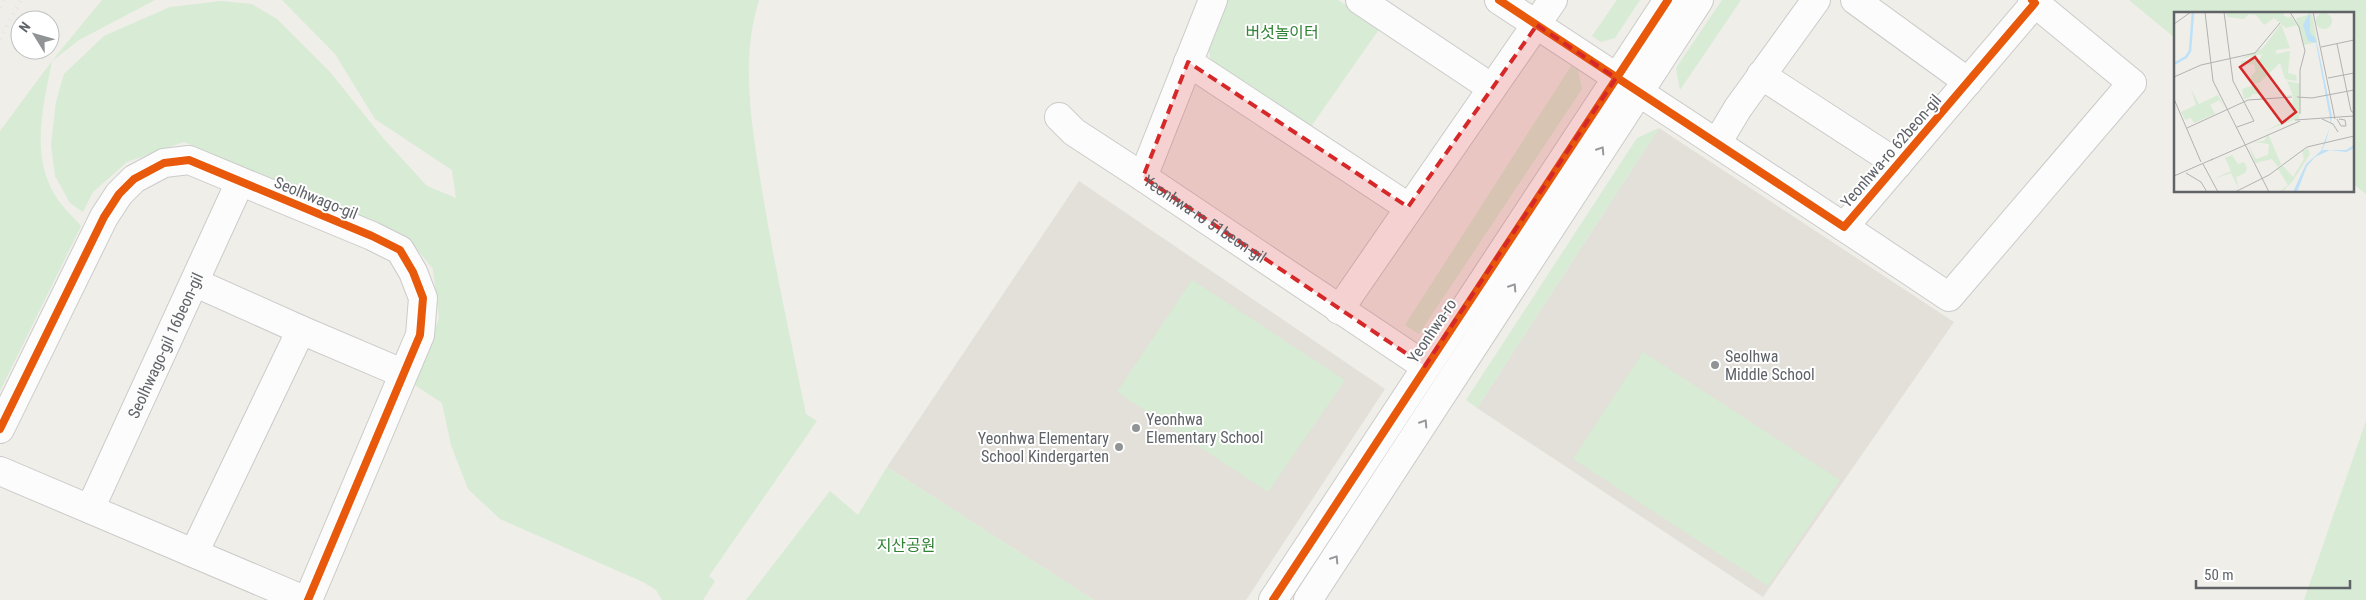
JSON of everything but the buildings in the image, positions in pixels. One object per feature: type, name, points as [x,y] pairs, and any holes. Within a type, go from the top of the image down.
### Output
[{"type":"street","name":"Yeonhwa-ro 51beon-gil","points":[[1213,0],[1143,177],[1425,366]]},
{"type":"street","points":[[1360,0],[1492,88]]},
{"type":"street","points":[[1499,0],[1627,85]]},
{"type":"street","points":[[1339,310],[1553,0]]},
{"type":"street","name":"Yeonhwa-ro","points":[[1308,600],[1627,85],[1668,0]]},
{"type":"street","name":"Yeonhwa-ro","points":[[1273,600],[1425,366],[1627,85],[1699,0]]},
{"type":"street","points":[[1717,143],[1761,75],[1816,0]]},
{"type":"street","points":[[1855,0],[1968,82]]},
{"type":"street","points":[[1844,227],[1949,296],[2132,83],[2034,2]]},
{"type":"street","name":"Yeonhwa-ro 62beon-gil","points":[[1627,85],[1844,227],[2034,2]]},
{"type":"street","points":[[1188,62],[1408,208]]},
{"type":"street","points":[[1761,75],[1898,164]]},
{"type":"street","points":[[1059,117],[1074,132],[1143,177]]},
{"type":"street","name":"Seolhwago-gil","points":[[0,429],[104,217],[119,194],[134,179],[164,163],[190,160],[372,236],[400,250],[414,272],[423,298],[420,335],[402,373],[306,600]]},
{"type":"street","name":"Seolhwago-gil 16beon-gil","points":[[90,509],[196,282],[240,182]]},
{"type":"street","points":[[196,282],[300,330],[402,373]]},
{"type":"street","points":[[194,553],[300,330]]},
{"type":"street","points":[[0,471],[306,600]]},
{"type":"highlighted area","points":[[1537,25],[1616,78],[1425,366],[1143,177],[1188,62],[1408,207]]},
{"type":"shaded area","name":"Seolhwa Middle School","points":[[1659,128],[1954,322],[1763,597],[1477,408]]},
{"type":"shaded area","name":"Yeonhwa Elementary School","points":[[1079,181],[1385,389],[1246,600],[1094,600],[887,467]]},
{"type":"green space","points":[[102,0],[155,0],[79,40],[60,55],[60,51]]},
{"type":"green space","points":[[282,0],[759,0],[753,24],[749,73],[755,148],[783,305],[806,414],[817,421],[709,576],[715,581],[703,600],[662,600],[656,590],[643,582],[500,519],[468,489],[451,445],[442,403],[415,385],[439,318],[433,269],[407,237],[184,142],[127,162],[93,192],[83,212],[70,203],[55,176],[51,145],[56,102],[64,74],[104,36],[170,7],[221,1],[252,4],[277,19],[330,72],[383,138],[427,186],[456,198],[452,170],[375,119],[335,54]]},
{"type":"green space","name":"버섯놀이터","points":[[1227,0],[1338,0],[1380,28],[1310,128],[1211,61],[1208,47]]},
{"type":"green space","points":[[1617,0],[1640,0],[1615,38],[1601,42],[1592,36]]},
{"type":"green space","points":[[1722,0],[1741,0],[1680,90],[1676,68]]},
{"type":"green space","points":[[2129,0],[2366,0],[2366,194],[2354,185],[2354,12],[2174,12],[2174,37]]},
{"type":"green space","points":[[52,61],[41,126],[42,158],[52,190],[65,209],[81,226],[0,391],[0,131]]},
{"type":"green space","points":[[1571,66],[1578,70],[1582,89],[1419,334],[1405,325]]},
{"type":"green space","points":[[1659,128],[1477,408],[1466,400],[1637,138]]},
{"type":"green space","points":[[1192,280],[1345,380],[1268,492],[1117,392]]},
{"type":"green space","points":[[1643,352],[1840,480],[1768,586],[1573,459]]},
{"type":"green space","points":[[2366,421],[2366,600],[2304,600]]},
{"type":"green space","name":"지산공원","points":[[887,467],[1094,600],[746,600],[830,491],[858,515]]},
{"type":"railway","points":[[0,7],[4,0]]},
{"type":"railway","points":[[0,39],[21,0]]},
{"type":"cycle path","points":[[1499,0],[1844,227],[2035,3],[2032,0]]},
{"type":"cycle path","points":[[1273,600],[1668,0]]},
{"type":"cycle path","points":[[0,429],[104,217],[119,194],[134,179],[164,163],[189,160],[372,236],[400,250],[413,272],[423,298],[420,335],[308,600]]},
{"type":"place","name":"Seolhwa Middle School","points":[[1715,365]]},
{"type":"place","name":"Yeonhwa Elementary School","points":[[1136,428]]},
{"type":"place","name":"Yeonhwa Elementary School Kindergarten","points":[[1119,447]]}]
